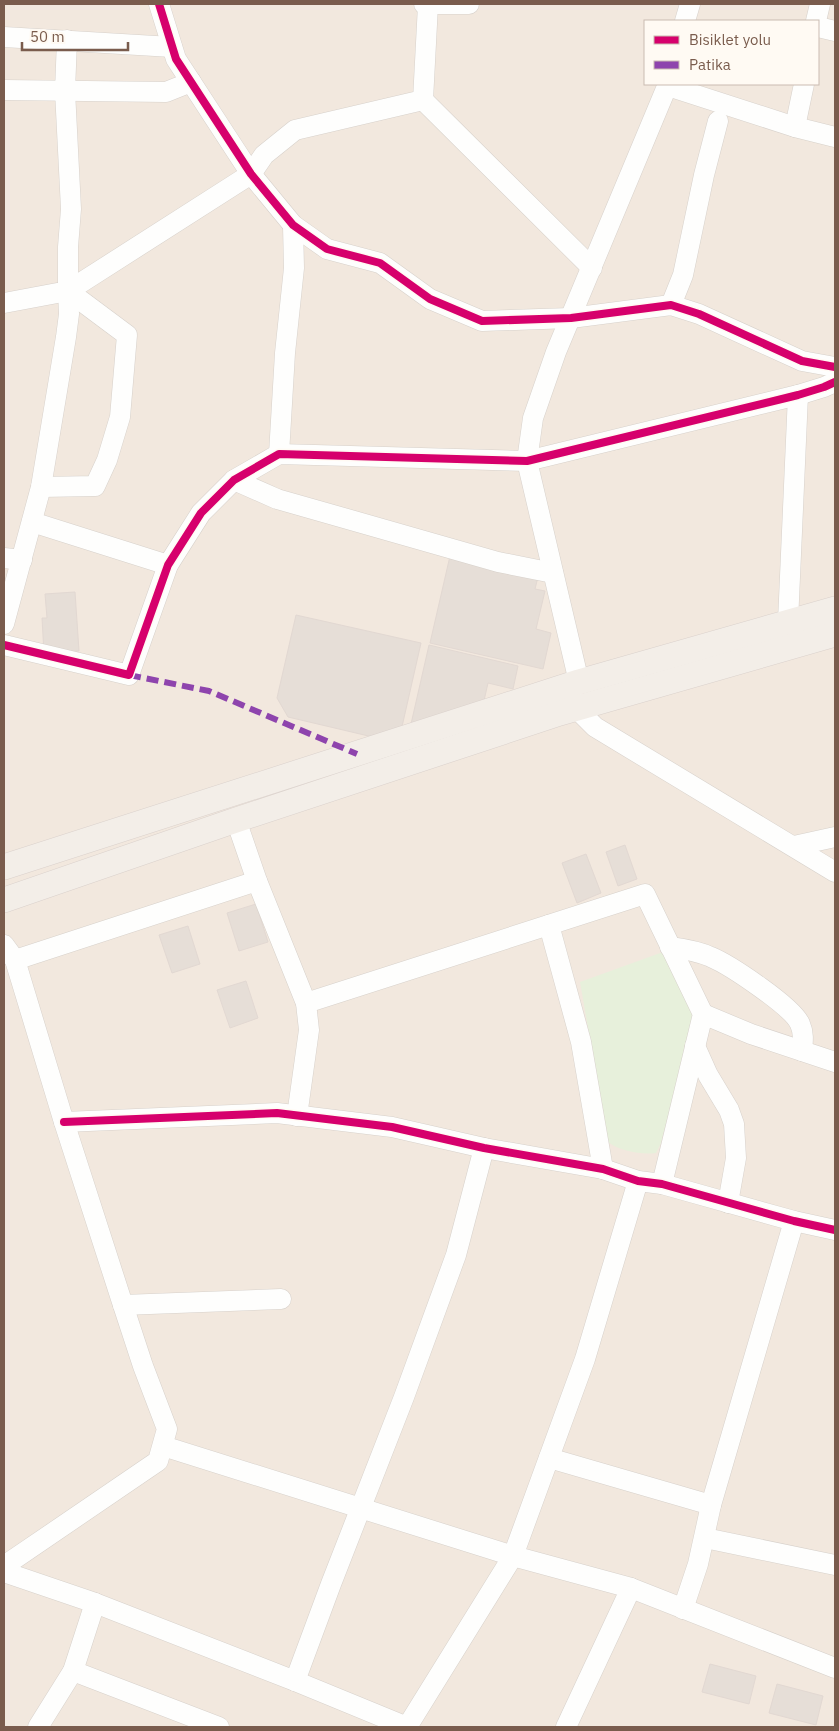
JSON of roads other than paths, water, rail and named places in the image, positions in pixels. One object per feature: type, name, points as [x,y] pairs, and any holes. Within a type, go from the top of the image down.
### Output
[{"type":"main road","points":[[4,867],[573,683],[835,609]]},
{"type":"main road","points":[[4,900],[236,820],[576,708],[835,634]]},
{"type":"street","points":[[159,4],[176,59],[251,174],[294,225],[327,249],[380,263],[430,299],[482,322],[570,318],[671,305],[699,314],[802,361],[835,367]]},
{"type":"street","points":[[470,4],[426,4],[423,100],[592,268]]},
{"type":"street","points":[[685,20],[690,4]]},
{"type":"street","points":[[816,20],[820,4]]},
{"type":"street","points":[[819,28],[835,31]]},
{"type":"street","points":[[4,37],[172,47]]},
{"type":"street","points":[[4,624],[13,559],[32,522],[41,487],[69,314],[68,247],[70,208],[65,91],[67,40]]},
{"type":"street","points":[[4,90],[166,92],[191,82]]},
{"type":"street","points":[[835,137],[795,127],[668,85],[556,352],[533,418],[527,461],[553,573],[576,708],[595,727],[835,872]]},
{"type":"street","points":[[795,127],[804,85]]},
{"type":"street","points":[[4,303],[68,291],[251,174],[264,155],[295,130],[423,100]]},
{"type":"street","points":[[671,305],[683,274],[718,121]]},
{"type":"street","points":[[279,454],[285,353],[294,268],[294,225]]},
{"type":"street","points":[[41,487],[95,486],[107,460],[120,417],[126,336],[68,291]]},
{"type":"street","points":[[4,645],[129,675],[168,565],[201,513],[234,480],[279,454],[527,461],[798,395],[835,382]]},
{"type":"street","points":[[788,622],[798,395]]},
{"type":"street","points":[[234,480],[277,499],[498,562],[553,573]]},
{"type":"street","points":[[32,522],[168,565]]},
{"type":"street","points":[[236,820],[257,881],[306,1003],[309,1030],[297,1116]]},
{"type":"street","points":[[794,846],[835,837]]},
{"type":"street","points":[[4,1566],[158,1461],[167,1429],[143,1366],[9,953],[257,881]]},
{"type":"street","points":[[306,1003],[645,894],[703,1014],[662,1184]]},
{"type":"street","points":[[549,925],[581,1042],[602,1169]]},
{"type":"street","points":[[670,947],[698,952],[713,958],[733,969],[788,1008],[800,1023],[803,1034],[802,1051]]},
{"type":"street","points":[[703,1014],[750,1034],[835,1062]]},
{"type":"street","points":[[695,1046],[708,1075],[729,1110],[734,1124],[736,1158],[728,1203]]},
{"type":"street","points":[[64,1122],[277,1113],[392,1127],[484,1148],[602,1169],[638,1181],[662,1184],[794,1221],[835,1230]]},
{"type":"street","points":[[295,1681],[404,1397],[456,1255],[484,1148]]},
{"type":"street","points":[[4,1572],[95,1603],[407,1727],[513,1556],[585,1359],[638,1181]]},
{"type":"street","points":[[683,1609],[698,1564],[711,1505],[794,1221]]},
{"type":"street","points":[[123,1305],[281,1299]]},
{"type":"street","points":[[163,1446],[513,1556],[631,1588],[835,1668]]},
{"type":"street","points":[[549,1458],[711,1505]]},
{"type":"street","points":[[705,1538],[835,1565]]},
{"type":"street","points":[[566,1727],[631,1588]]},
{"type":"street","points":[[38,1727],[73,1671],[95,1603]]},
{"type":"street","points":[[73,1671],[219,1727]]}]
